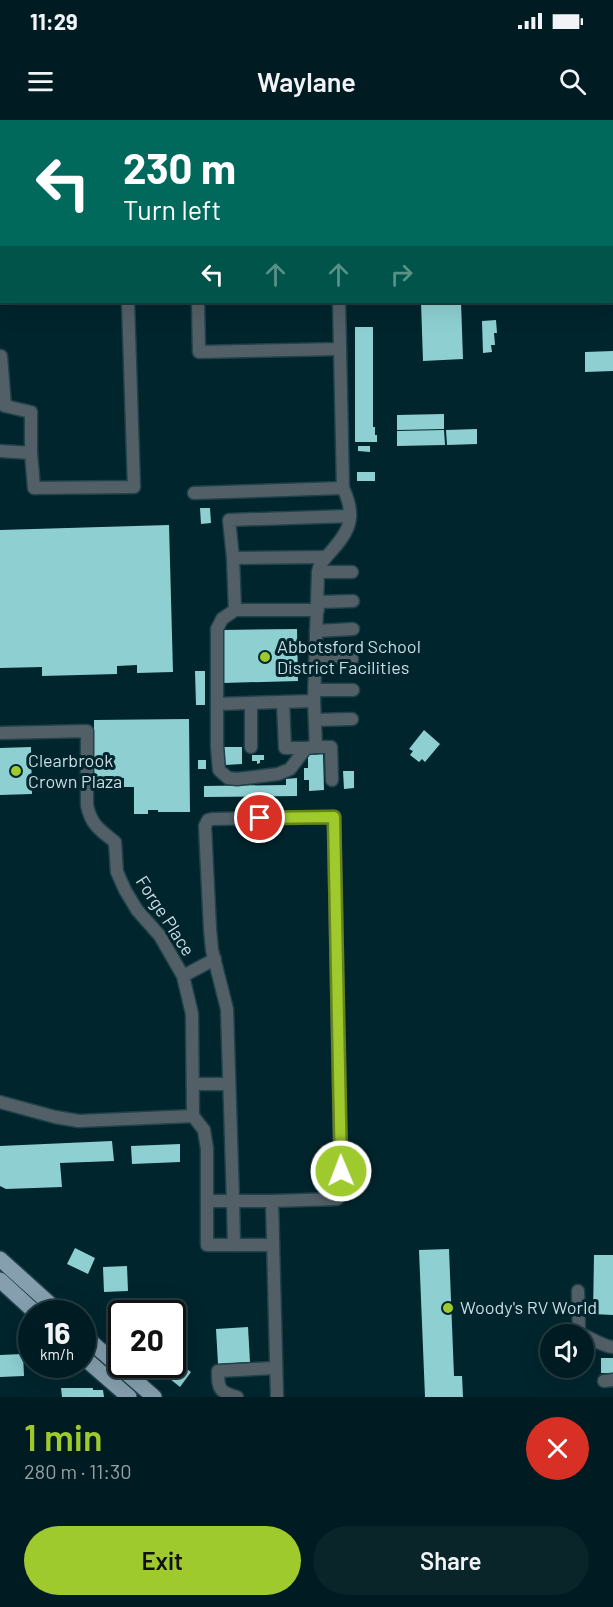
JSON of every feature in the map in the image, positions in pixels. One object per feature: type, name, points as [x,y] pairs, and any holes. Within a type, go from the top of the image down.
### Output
[{"type":"main road","points":[[0,1259],[45,1300]]},
{"type":"main road","points":[[0,1280],[22,1300]]},
{"type":"main road","points":[[96,1347],[108,1357]]},
{"type":"main road","points":[[96,1368],[129,1397]]},
{"type":"main road","points":[[131,1378],[154,1397]]},
{"type":"street","points":[[1,356],[5,406],[31,412],[33,488],[134,487],[128,303]]},
{"type":"street","points":[[198,303],[199,352],[340,349]]},
{"type":"street","points":[[339,303],[343,488],[351,510],[350,525],[319,567],[318,572],[318,606],[314,696],[315,720],[311,748],[290,769],[278,774],[228,778],[219,770],[216,746],[217,629],[222,619],[235,610],[318,606],[353,601]]},
{"type":"street","points":[[0,451],[31,453]]},
{"type":"street","points":[[194,493],[343,488]]},
{"type":"street","points":[[235,610],[229,520],[350,516]]},
{"type":"street","points":[[233,558],[326,557]]},
{"type":"street","points":[[318,572],[352,572]]},
{"type":"street","points":[[316,631],[353,629]]},
{"type":"street","points":[[316,658],[352,659]]},
{"type":"street","points":[[217,704],[283,702],[353,690]]},
{"type":"street","points":[[283,702],[285,748],[331,747],[332,780]]},
{"type":"street","points":[[250,703],[251,747]]},
{"type":"street","points":[[315,720],[352,719]]},
{"type":"street","name":"Forge Place","points":[[0,733],[87,731],[89,817],[96,827],[116,842],[117,872],[125,890],[137,910],[159,936],[183,976],[192,1014],[193,1116]]},
{"type":"street","points":[[207,1201],[233,1201],[272,1201],[338,1199],[340,1196],[334,817],[212,819],[206,822],[205,826],[210,929],[227,1009],[233,1201],[234,1245]]},
{"type":"street","points":[[183,976],[215,959]]},
{"type":"street","points":[[193,1084],[229,1084]]},
{"type":"street","points":[[0,1102],[79,1121],[193,1116],[204,1130],[207,1149],[207,1245],[273,1245]]},
{"type":"street","points":[[272,1201],[277,1397]]},
{"type":"street","points":[[578,1291],[579,1333],[607,1347],[613,1347]]},
{"type":"street","points":[[237,1397],[225,1394],[219,1387],[218,1371],[275,1368]]},
{"type":"building","points":[[421,303],[461,303],[463,359],[423,361]]},
{"type":"building","points":[[496,320],[495,345],[491,345],[492,352],[483,353],[482,321]]},
{"type":"building","points":[[355,327],[373,327],[373,427],[375,427],[377,442],[355,442]]},
{"type":"building","points":[[613,351],[613,371],[585,372],[585,352]]},
{"type":"building","points":[[444,414],[444,429],[397,430],[397,415]]},
{"type":"building","points":[[477,429],[477,444],[447,445],[446,430]]},
{"type":"building","points":[[444,430],[445,445],[397,446],[397,431]]},
{"type":"building","points":[[358,446],[370,446],[370,452],[358,451]]},
{"type":"building","points":[[357,472],[375,472],[375,481],[357,481]]},
{"type":"building","points":[[200,508],[210,508],[211,523],[201,524]]},
{"type":"building","points":[[169,525],[173,672],[137,673],[137,665],[117,666],[117,674],[42,676],[42,667],[0,668],[0,530]]},
{"type":"building","points":[[297,629],[298,681],[223,683],[222,630]]},
{"type":"building","points":[[195,671],[205,671],[205,705],[196,705]]},
{"type":"building","points":[[189,719],[190,812],[148,810],[148,814],[134,814],[134,787],[124,787],[124,778],[94,778],[94,720]]},
{"type":"building","points":[[424,730],[440,744],[425,762],[422,759],[419,762],[410,755],[413,751],[409,749]]},
{"type":"building","name":"Clearbrook Crown Plaza","points":[[31,747],[32,794],[0,795],[0,748]]},
{"type":"building","points":[[224,747],[242,747],[242,764],[225,765]]},
{"type":"building","points":[[323,754],[324,790],[309,791],[309,780],[304,780],[304,768],[308,768],[308,755]]},
{"type":"building","points":[[252,755],[264,755],[264,760],[260,760],[257,764],[257,761],[252,761]]},
{"type":"building","points":[[198,760],[206,760],[206,769],[198,769]]},
{"type":"building","points":[[343,771],[354,771],[354,788],[344,789]]},
{"type":"building","points":[[297,778],[297,796],[204,797],[204,786],[286,785],[286,779]]},
{"type":"building","points":[[112,1141],[114,1161],[60,1163],[62,1187],[6,1189],[0,1186],[0,1146]]},
{"type":"building","points":[[180,1144],[180,1162],[132,1164],[131,1146]]},
{"type":"building","points":[[75,1248],[95,1258],[88,1274],[67,1264]]},
{"type":"building","name":"Woody's RV World","points":[[449,1249],[454,1376],[462,1376],[463,1397],[425,1397],[419,1250]]},
{"type":"building","points":[[594,1255],[613,1255],[613,1315],[593,1314]]},
{"type":"building","points":[[127,1266],[128,1291],[104,1292],[103,1267]]},
{"type":"building","points":[[248,1327],[250,1362],[218,1364],[216,1329]]},
{"type":"building","points":[[18,1354],[18,1376],[0,1377],[0,1355]]},
{"type":"building","points":[[601,1358],[613,1358],[613,1373],[601,1373]]},
{"type":"building","points":[[186,1368],[191,1372],[180,1387],[169,1378],[186,1378]]},
{"type":"building","points":[[61,1388],[103,1390],[104,1397],[62,1397]]},
{"type":"place","name":"Abbotsford School District Facilities","points":[[265,657]]},
{"type":"place","name":"Clearbrook Crown Plaza","points":[[16,771]]},
{"type":"place","name":"Woody's RV World","points":[[448,1308]]},
{"type":"route","points":[[260,818],[334,817],[341,1171]]}]
